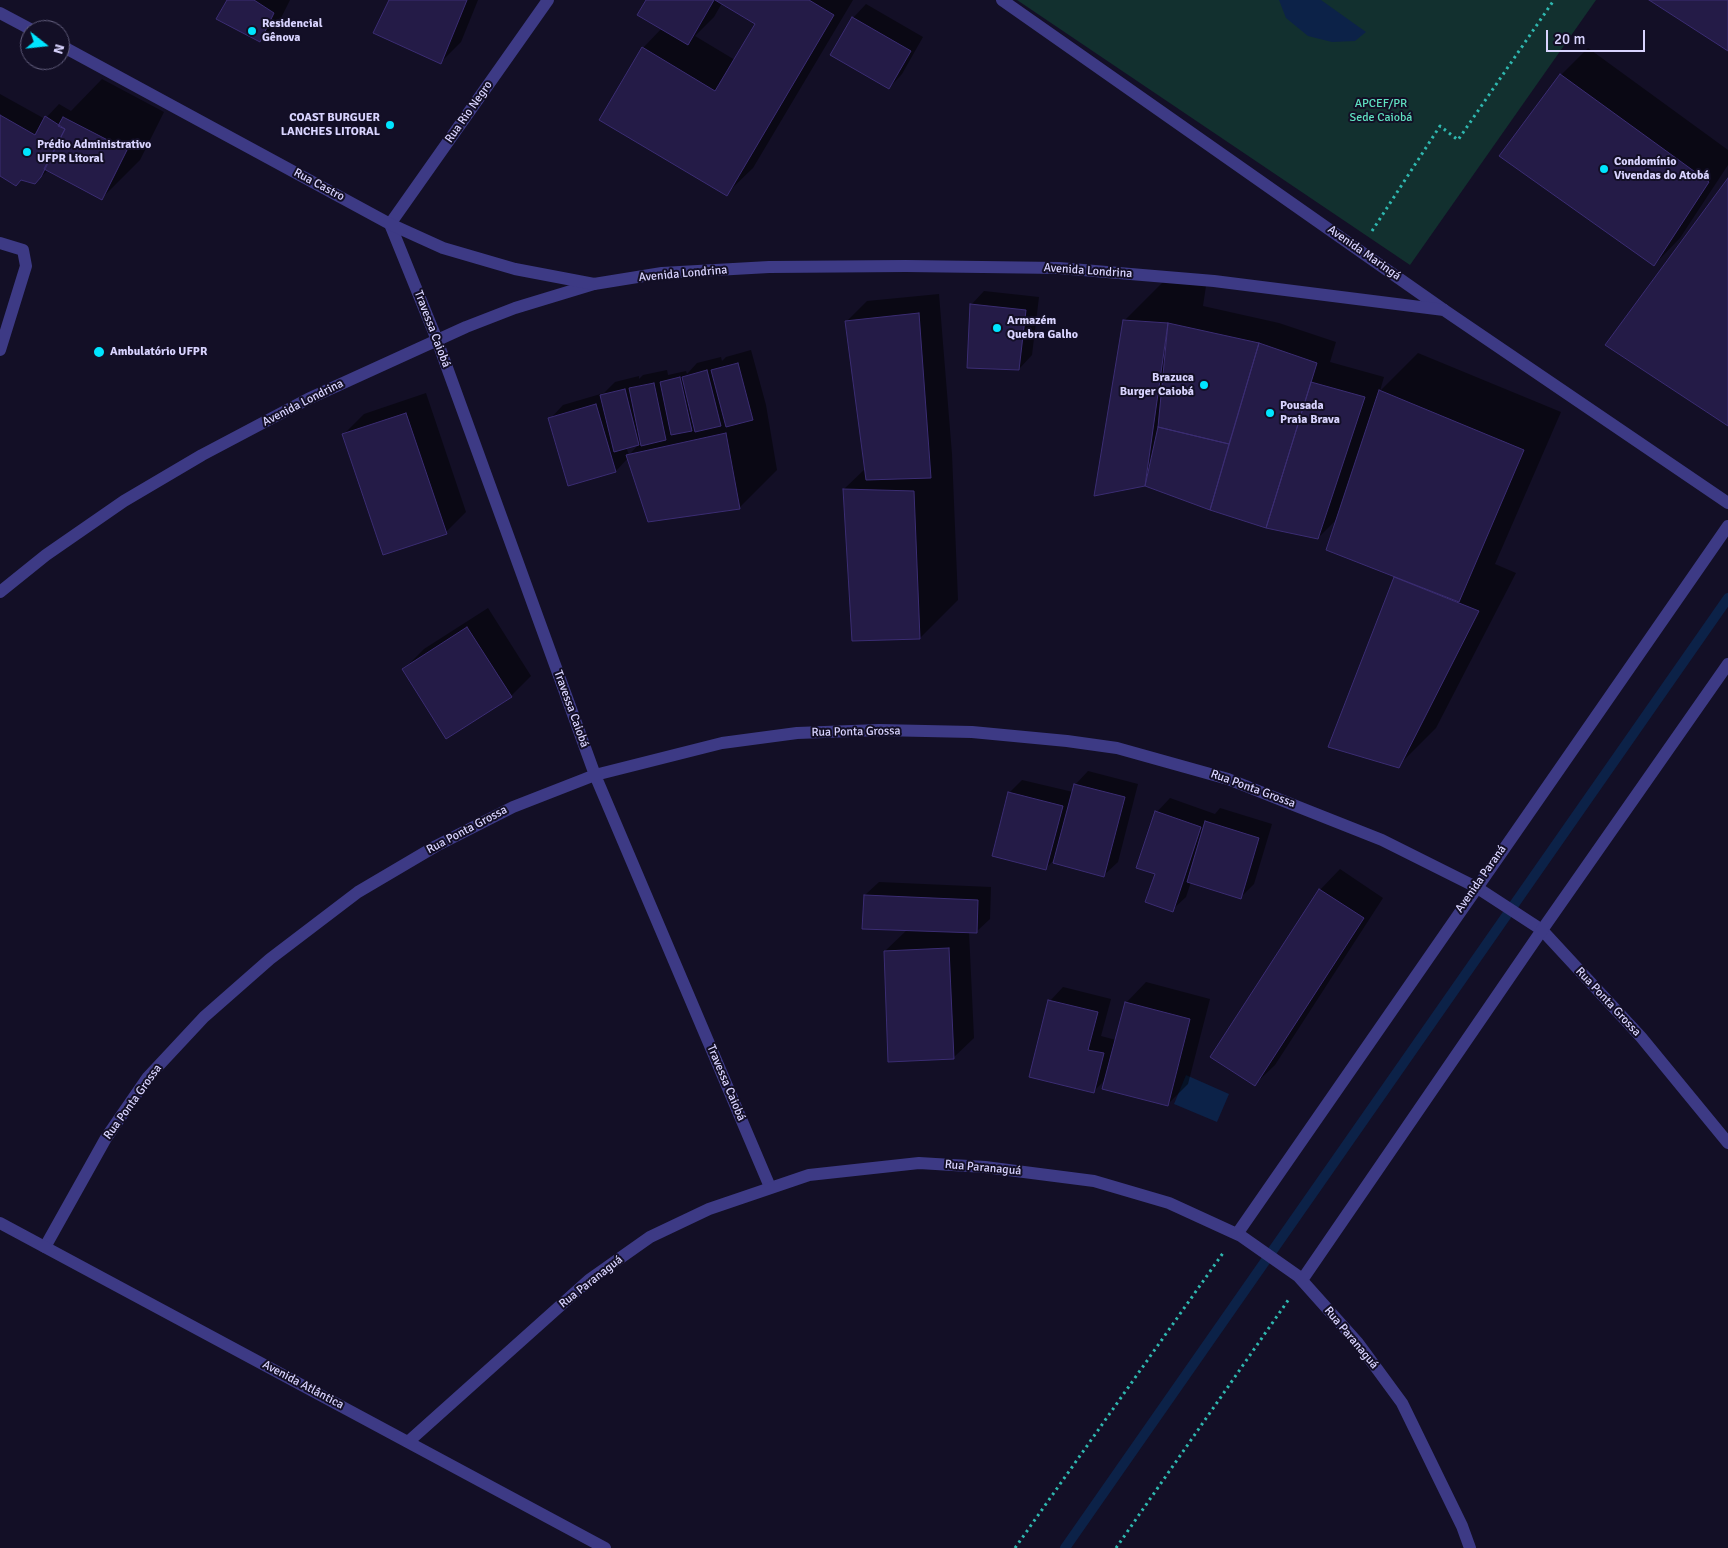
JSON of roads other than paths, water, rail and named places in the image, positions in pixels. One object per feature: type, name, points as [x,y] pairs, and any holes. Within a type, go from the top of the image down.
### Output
[{"type":"street","name":"Rua Rio Negro","points":[[390,224],[548,0]]},
{"type":"street","name":"Avenida Maringá","points":[[1002,0],[1444,310],[1728,503]]},
{"type":"street","points":[[0,12],[20,23]]},
{"type":"street","name":"Rua Castro","points":[[70,50],[390,224],[443,248],[515,269],[594,284]]},
{"type":"street","name":"Travessa Caiobá","points":[[390,224],[436,340],[595,775],[770,1187]]},
{"type":"street","points":[[0,243],[23,250],[26,266],[18,297],[0,350]]},
{"type":"street","name":"Avenida Londrina","points":[[0,592],[46,555],[124,501],[202,455],[308,399],[436,340],[515,308],[594,284],[662,273],[769,267],[1059,268],[1214,281],[1444,310]]},
{"type":"street","name":"Avenida Paraná","points":[[1239,1235],[1728,526]]},
{"type":"street","points":[[1300,1278],[1539,929],[1728,664]]},
{"type":"street","name":"Rua Ponta Grossa","points":[[45,1247],[106,1138],[148,1077],[204,1017],[270,959],[358,892],[436,846],[513,807],[595,775],[722,743],[797,733],[879,730],[972,732],[1117,748],[1228,779],[1382,840],[1477,888],[1539,929],[1647,1045],[1728,1143]]},
{"type":"street","name":"Rua Paranaguá","points":[[408,1442],[589,1280],[650,1237],[709,1209],[809,1175],[920,1163],[985,1167],[1094,1181],[1170,1203],[1239,1235],[1300,1278],[1358,1342],[1402,1403],[1462,1526],[1470,1548]]},
{"type":"street","name":"Avenida Atlântica","points":[[0,1223],[605,1548]]},
{"type":"water","points":[[1279,0],[1321,0],[1366,32],[1355,41],[1332,42],[1308,36],[1286,18]]},
{"type":"water","points":[[1186,1075],[1229,1094],[1217,1122],[1174,1104]]},
{"type":"waterway","points":[[1065,1548],[1728,598]]},
{"type":"place","name":"Residencial Gênova","points":[[252,31]]},
{"type":"place","name":"COAST BURGUER LANCHES LITORAL","points":[[390,125]]},
{"type":"place","name":"Prédio Administrativo UFPR Litoral","points":[[27,152]]},
{"type":"place","name":"Condomínio Vivendas do Atobá","points":[[1604,169]]},
{"type":"place","name":"Armazém Quebra Galho","points":[[997,328]]},
{"type":"place","name":"Ambulatório UFPR","points":[[99,352]]},
{"type":"place","name":"Brazuca Burger Caiobá","points":[[1204,385]]},
{"type":"place","name":"Pousada Praia Brava","points":[[1270,413]]},
{"type":"park label","name":"APCEF/PR Sede Caiobá","points":[[1381,111]]}]
